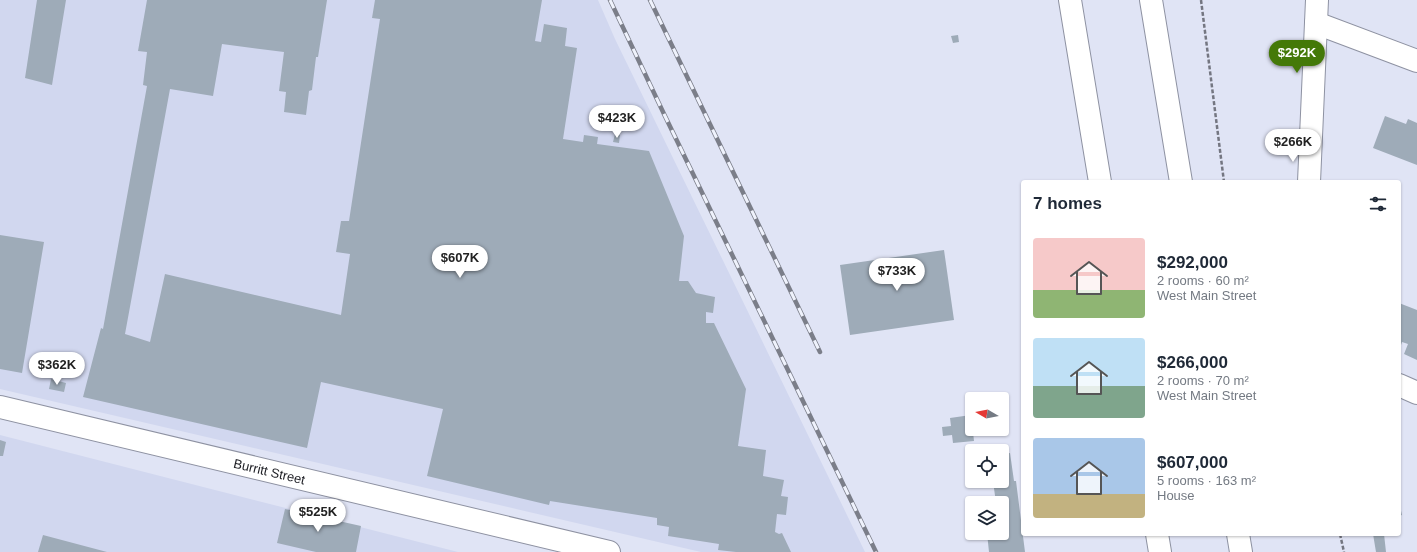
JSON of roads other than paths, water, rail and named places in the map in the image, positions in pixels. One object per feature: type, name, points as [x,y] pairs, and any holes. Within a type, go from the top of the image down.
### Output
[{"type":"main road","points":[[1070,0],[1100,180]]},
{"type":"main road","points":[[1151,0],[1181,180]]},
{"type":"main road","points":[[1309,180],[1317,0]]},
{"type":"main road","points":[[1316,23],[1417,61]]},
{"type":"main road","points":[[1401,387],[1417,393]]},
{"type":"main road","name":"Burritt Street","points":[[0,407],[609,552]]},
{"type":"main road","points":[[1157,536],[1160,552]]},
{"type":"main road","points":[[1238,536],[1241,552]]},
{"type":"main road","points":[[1244,552],[1250,536]]},
{"type":"railway","points":[[610,0],[876,552]]},
{"type":"railway","points":[[650,0],[820,352]]}]
